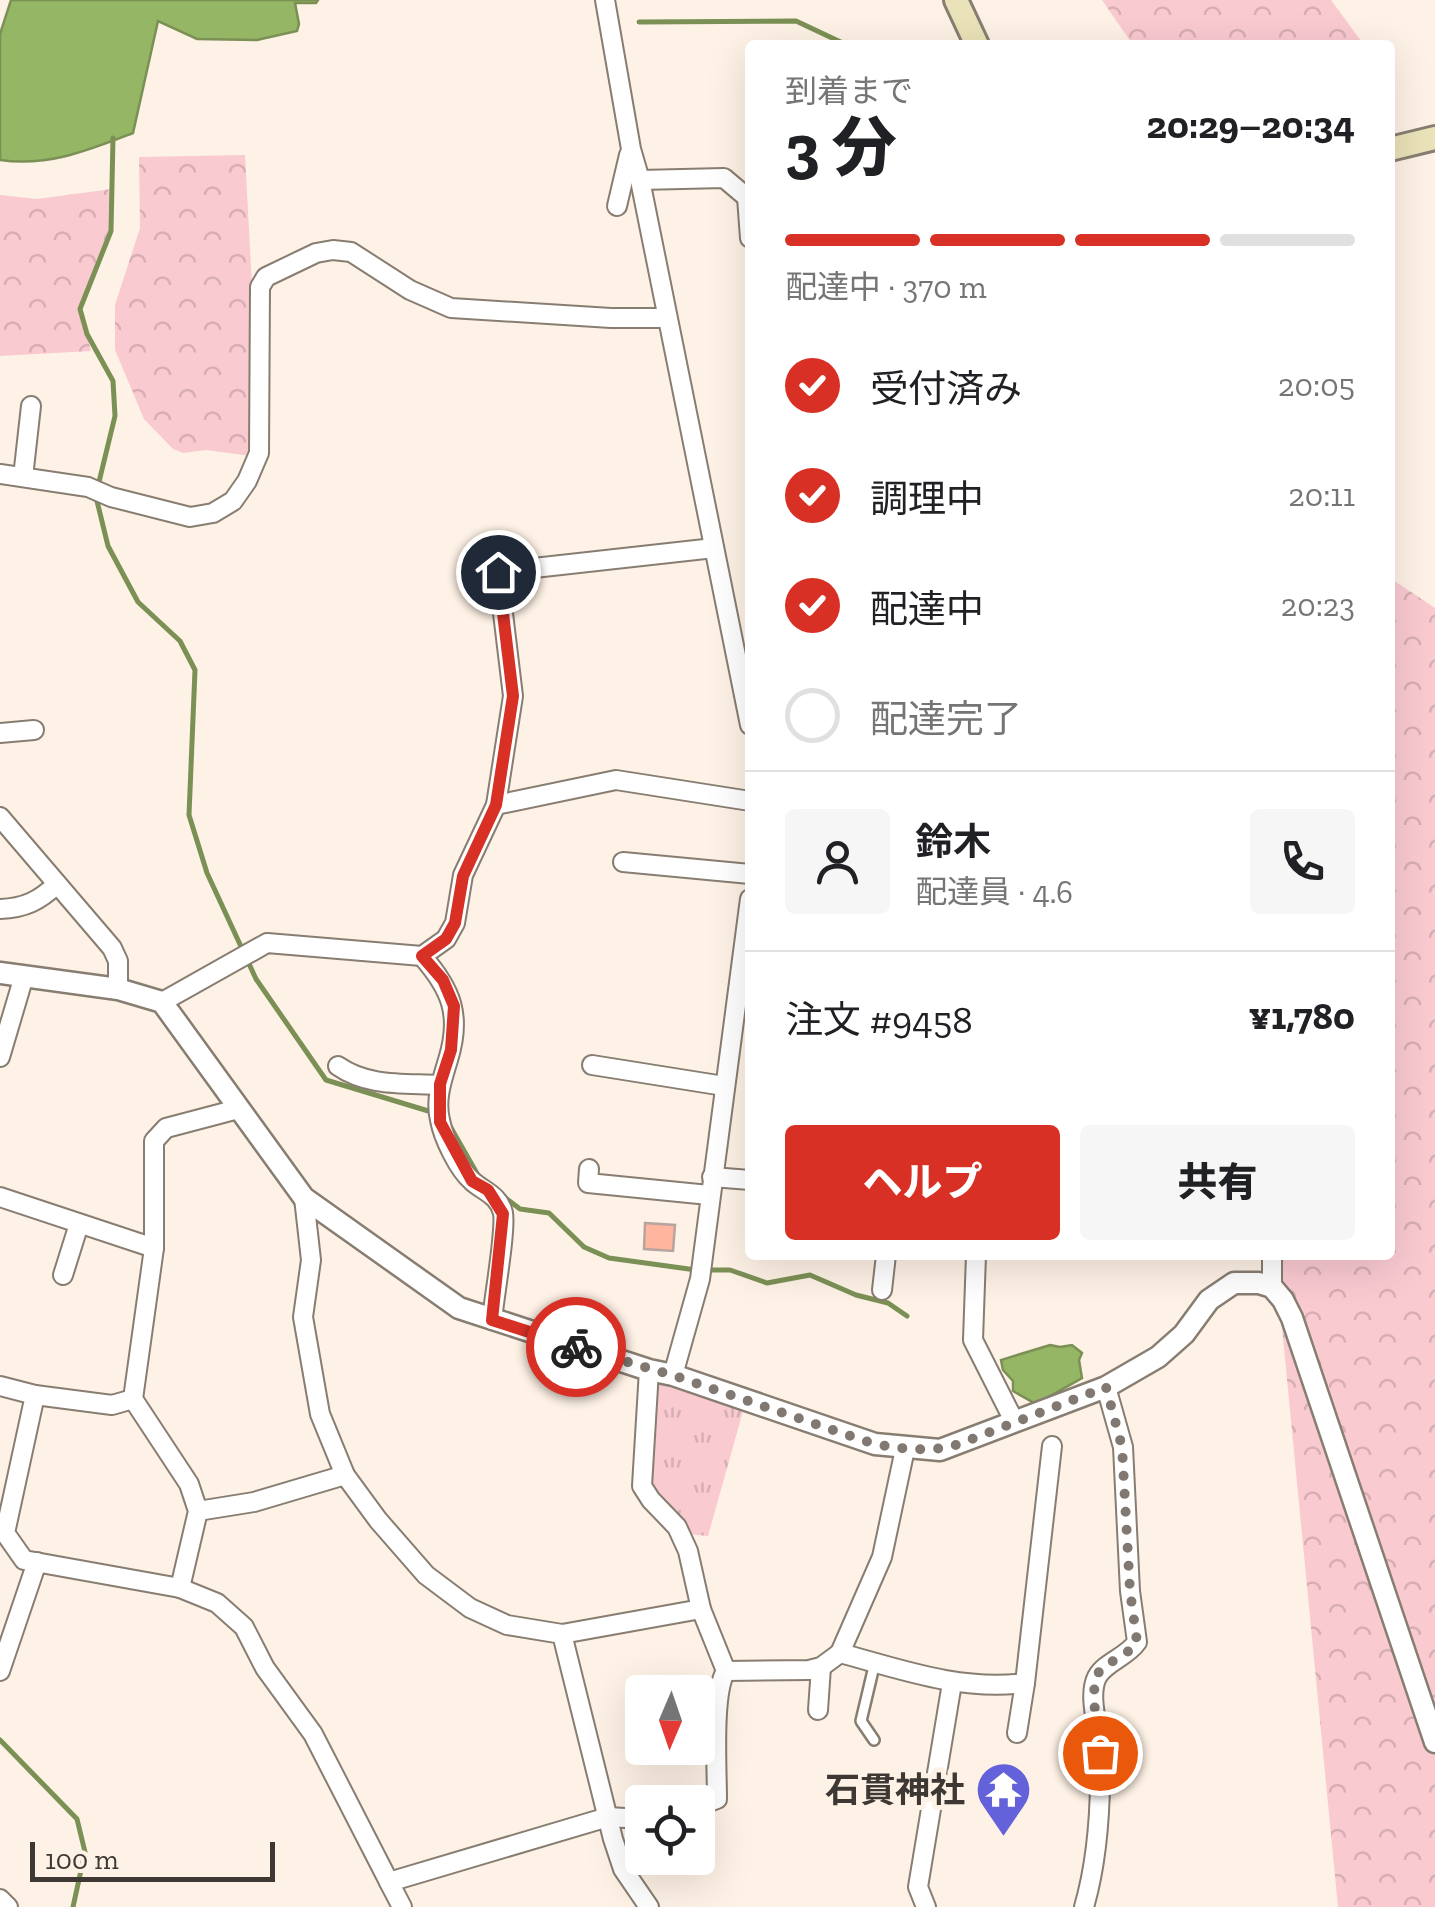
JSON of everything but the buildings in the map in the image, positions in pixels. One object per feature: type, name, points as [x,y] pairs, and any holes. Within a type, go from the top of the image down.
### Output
[{"type":"main road","points":[[956,0],[975,40]]},
{"type":"main road","points":[[1395,148],[1435,138]]},
{"type":"street","points":[[605,0],[630,149],[640,180],[745,696]]},
{"type":"street","points":[[618,206],[630,149]]},
{"type":"street","points":[[640,180],[724,178],[745,196]]},
{"type":"street","points":[[0,474],[97,490],[190,517],[213,512],[234,501],[260,454],[260,287],[266,277],[316,253],[351,252],[410,290],[451,308],[666,318]]},
{"type":"street","points":[[23,477],[31,406]]},
{"type":"street","points":[[162,1002],[267,944],[422,956],[446,939],[455,923],[463,876],[496,805],[513,696],[498,572],[714,548]]},
{"type":"street","points":[[0,733],[34,730]]},
{"type":"street","points":[[496,805],[616,780],[745,799]]},
{"type":"street","points":[[0,817],[112,948],[118,961],[118,989]]},
{"type":"street","points":[[623,862],[745,874]]},
{"type":"street","points":[[0,909],[22,908],[57,884]]},
{"type":"street","points":[[422,956],[443,980],[454,1006],[451,1050],[439,1093],[440,1122],[472,1181],[488,1190],[503,1214],[492,1320]]},
{"type":"street","points":[[672,1375],[702,1271],[724,1086],[745,969]]},
{"type":"street","points":[[0,973],[118,989],[162,1002],[304,1198],[459,1308],[874,1444],[940,1450],[1106,1387],[1158,1357],[1184,1334],[1209,1300],[1234,1283],[1272,1287],[1283,1300],[1298,1336],[1435,1742]]},
{"type":"street","points":[[0,1058],[24,976]]},
{"type":"street","points":[[338,1066],[368,1082],[439,1093]]},
{"type":"street","points":[[592,1066],[724,1086]]},
{"type":"street","points":[[180,1588],[198,1511],[189,1484],[132,1399],[154,1248],[154,1141],[166,1128],[238,1108]]},
{"type":"street","points":[[589,1169],[588,1183],[711,1186],[745,1181]]},
{"type":"street","points":[[0,1197],[154,1248]]},
{"type":"street","points":[[304,1198],[311,1260],[302,1317],[320,1414],[345,1475],[426,1575],[470,1608],[507,1625],[562,1634],[700,1608]]},
{"type":"street","points":[[63,1275],[79,1224]]},
{"type":"street","points":[[882,1290],[885,1260]]},
{"type":"street","points":[[976,1260],[972,1340],[1014,1421]]},
{"type":"street","points":[[1272,1260],[1272,1287]]},
{"type":"street","points":[[649,1370],[642,1486],[677,1527],[688,1552],[700,1608],[726,1671]]},
{"type":"street","points":[[0,1386],[34,1396],[112,1405],[132,1399]]},
{"type":"street","points":[[1084,1907],[1096,1850],[1100,1753],[1094,1686],[1099,1672],[1129,1654],[1137,1642],[1130,1591],[1122,1447],[1106,1387]]},
{"type":"street","points":[[34,1396],[5,1533],[24,1560],[180,1588],[217,1603],[244,1627],[266,1668],[313,1734],[402,1907]]},
{"type":"street","points":[[1018,1734],[1052,1446]]},
{"type":"street","points":[[726,1671],[809,1670],[821,1667],[840,1653],[882,1558],[904,1449]]},
{"type":"street","points":[[198,1511],[254,1502],[345,1475]]},
{"type":"street","points":[[0,1671],[37,1562]]},
{"type":"street","points":[[562,1634],[623,1869],[649,1907]]},
{"type":"street","points":[[840,1653],[952,1684],[991,1688],[1025,1683]]},
{"type":"street","points":[[818,1710],[821,1667]]},
{"type":"street","points":[[715,1800],[721,1679],[726,1671]]},
{"type":"street","points":[[926,1907],[918,1888],[952,1684]]},
{"type":"street","points":[[390,1882],[608,1817],[625,1818]]},
{"type":"street","points":[[0,1899],[8,1907]]},
{"type":"lane","points":[[874,1740],[862,1722],[875,1662]]},
{"type":"green space","points":[[1102,0],[1331,0],[1360,40],[1130,40]]},
{"type":"green space","points":[[245,155],[252,286],[251,456],[206,450],[183,453],[173,449],[144,419],[115,350],[115,305],[140,228],[139,157]]},
{"type":"green space","points":[[112,189],[111,231],[80,309],[91,351],[0,356],[0,195],[37,199]]},
{"type":"green space","points":[[1395,581],[1435,608],[1435,1907],[1338,1907],[1275,1260],[1395,1260]]},
{"type":"green space","points":[[654,1382],[743,1411],[708,1536],[688,1534],[647,1486]]},
{"type":"shaded area","points":[[11,0],[318,0],[295,3],[297,31],[257,40],[197,39],[158,21],[133,133],[68,156],[18,162],[0,160],[0,34]]},
{"type":"shaded area","points":[[1050,1345],[1072,1345],[1082,1353],[1082,1378],[1036,1404],[1013,1391],[1013,1381],[1003,1370],[1001,1360]]},
{"type":"waterway","points":[[639,22],[796,21],[836,40]]},
{"type":"waterway","points":[[98,486],[115,416],[113,381],[87,334],[80,309],[111,231],[113,138]]},
{"type":"waterway","points":[[96,497],[108,546],[138,602],[180,641],[195,670],[189,815],[207,873],[256,979],[326,1080],[435,1113]]},
{"type":"waterway","points":[[450,1126],[479,1177]]},
{"type":"waterway","points":[[503,1196],[520,1209],[549,1213],[584,1247],[609,1258],[696,1270]]},
{"type":"waterway","points":[[707,1270],[730,1270],[767,1283],[810,1275],[856,1295],[888,1303],[907,1316]]},
{"type":"waterway","points":[[0,1740],[77,1819],[85,1852],[73,1907]]},
{"type":"way so far","points":[[576,1347],[672,1375],[874,1444],[904,1449],[940,1450],[1106,1387],[1122,1447],[1126,1540],[1137,1642],[1129,1654],[1099,1672],[1094,1686],[1100,1753]]},
{"type":"place","name":"石貫神社","points":[[1004,1839]]},
{"type":"route","points":[[498,572],[513,696],[496,805],[463,876],[455,923],[446,939],[422,956],[443,980],[454,1006],[451,1050],[440,1084],[440,1122],[463,1169],[496,1199],[503,1214],[492,1320],[576,1347]]}]
